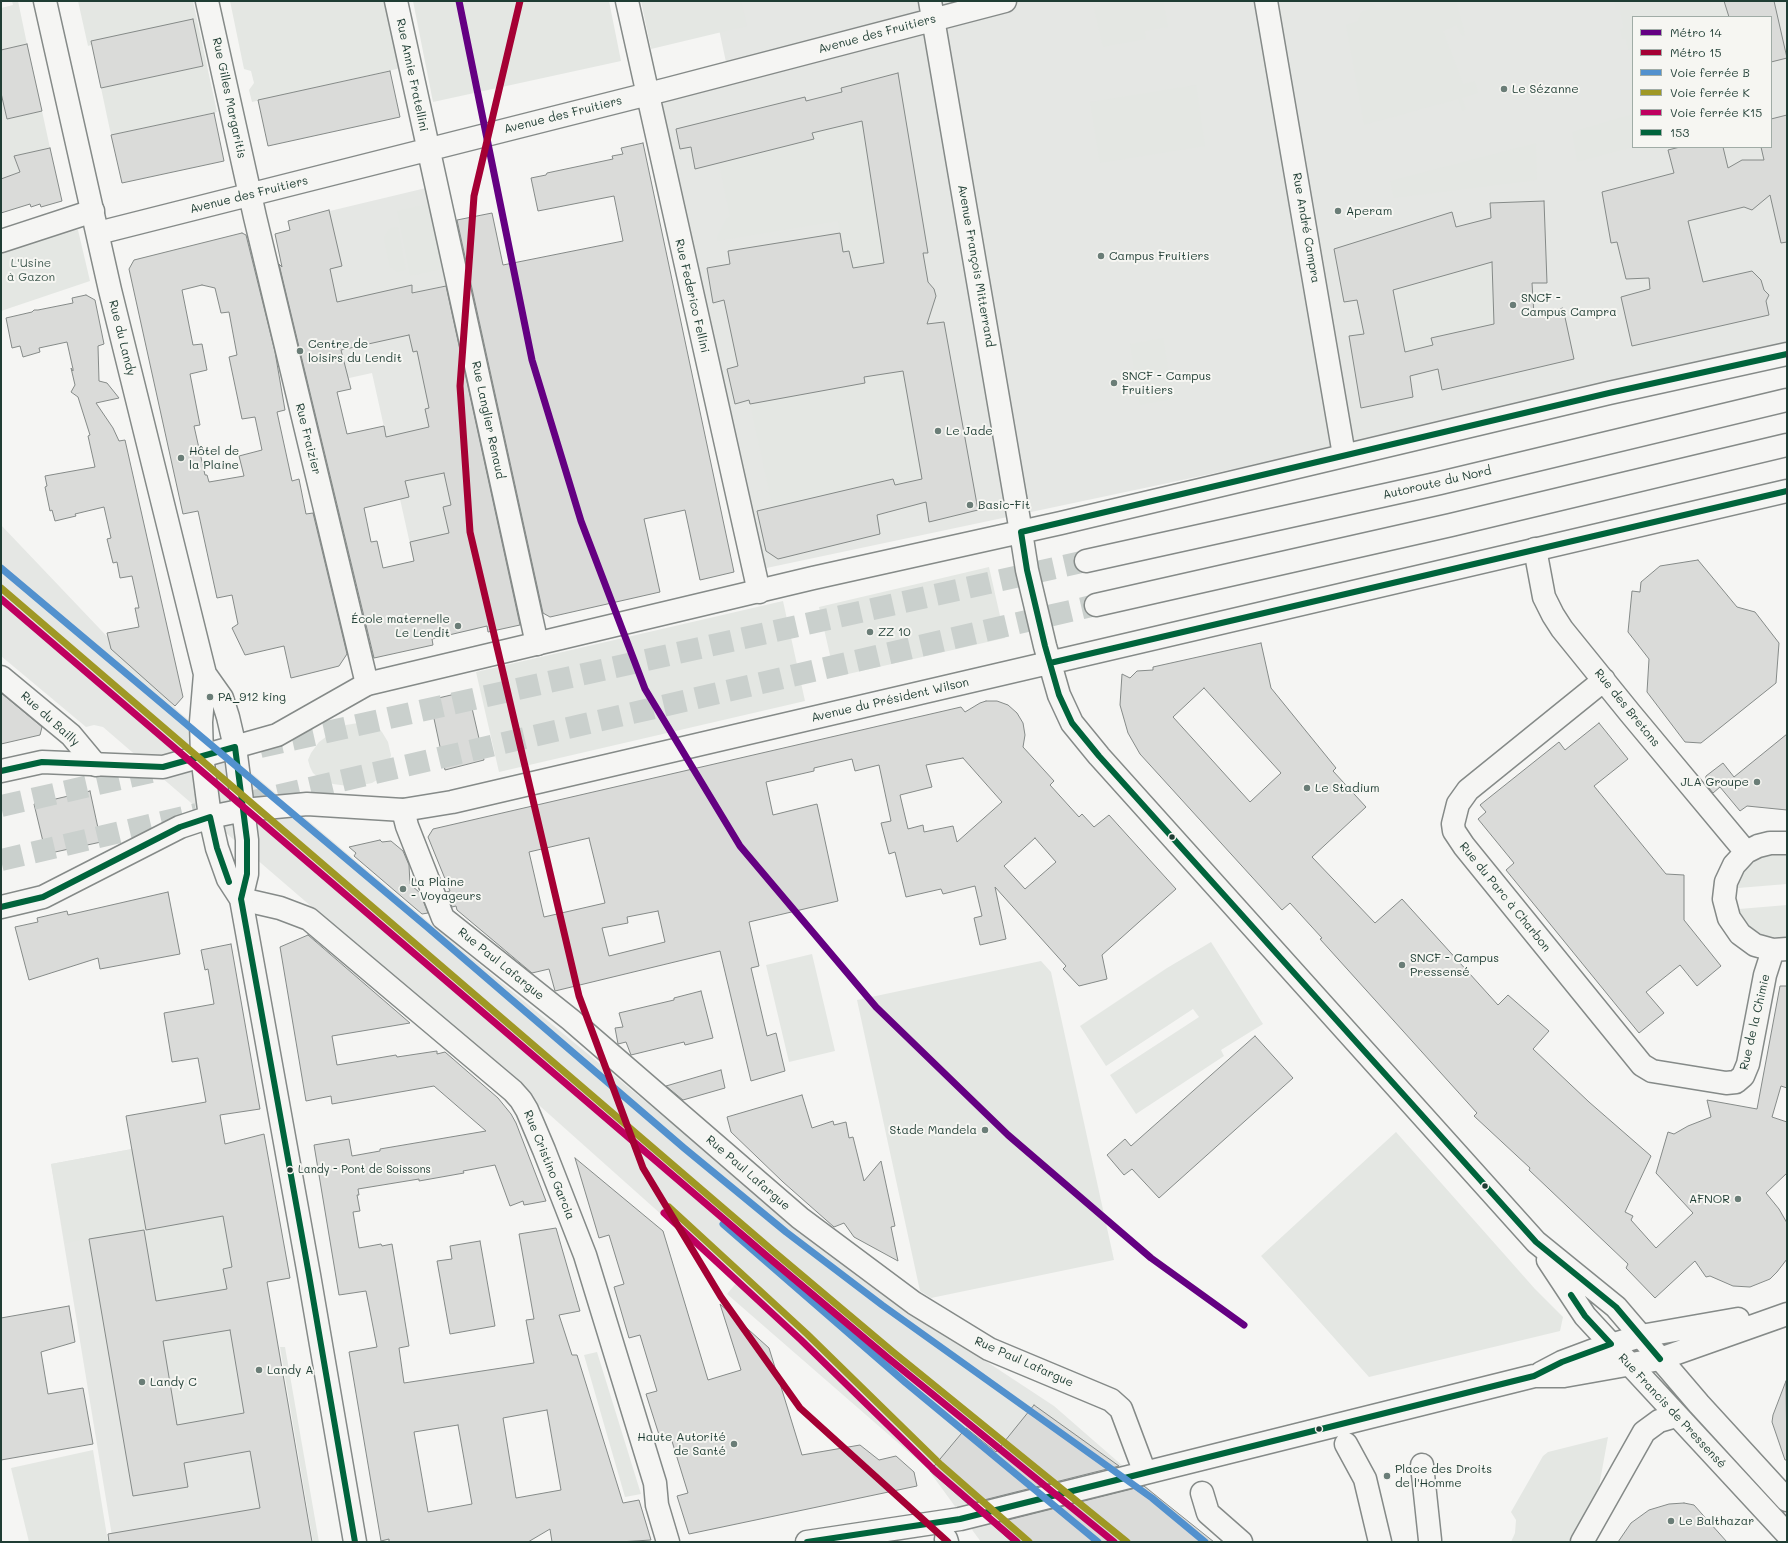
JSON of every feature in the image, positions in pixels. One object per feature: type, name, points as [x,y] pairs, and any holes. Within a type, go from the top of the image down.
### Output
[{"type":"main road","name":"Rue du Landy","points":[[46,1],[110,290],[205,674],[201,722],[202,756],[210,817],[217,848],[228,880],[241,900],[306,1259],[355,1542]]},
{"type":"main road","name":"Rue Gilles Margaritis","points":[[207,1],[250,194]]},
{"type":"main road","name":"Rue Annie Fratellini","points":[[396,1],[429,150]]},
{"type":"main road","name":"Rue Federico Fellini","points":[[627,1],[646,94],[759,592]]},
{"type":"main road","name":"Avenue des Fruitiers","points":[[98,233],[646,94],[931,10],[1005,1]]},
{"type":"main road","name":"Rue André Campra","points":[[1266,1],[1344,455]]},
{"type":"main road","name":"Avenue François Mitterrand","points":[[931,10],[1021,532]]},
{"type":"main road","name":"Rue Langlier Renaud","points":[[429,150],[537,644]]},
{"type":"main road","name":"Rue Fraizier","points":[[250,194],[367,684]]},
{"type":"main road","points":[[1,241],[93,211]]},
{"type":"main road","points":[[1,771],[42,762],[163,767],[277,735],[367,684],[1610,393],[1787,354]]},
{"type":"main road","name":"Autoroute du Nord","points":[[1086,561],[1440,483],[1787,400]]},
{"type":"main road","points":[[1096,604],[1443,526],[1787,445]]},
{"type":"main road","name":"Avenue du Président Wilson","points":[[1,907],[43,897],[180,827],[210,817],[244,810],[307,804],[403,810],[452,802],[1787,490]]},
{"type":"main road","name":"Rue Francis de Pressensé","points":[[1021,532],[1027,570],[1050,663],[1059,695],[1072,723],[1099,756],[1536,1242],[1585,1316],[1676,1416],[1787,1534]]},
{"type":"main road","name":"Rue des Bretons","points":[[1535,549],[1544,597],[1553,615],[1604,680],[1746,852]]},
{"type":"main road","name":"Rue du Landy","points":[[205,674],[222,698],[235,747],[247,840],[247,874],[241,900]]},
{"type":"main road","name":"Rue du Bailly","points":[[1,677],[71,736],[96,765]]},
{"type":"main road","name":"Rue du Parc à Charbon","points":[[1604,680],[1468,790],[1458,804],[1454,816],[1454,831],[1464,846],[1642,1065],[1652,1071],[1726,1083]]},
{"type":"main road","name":"Rue Paul Lafargue","points":[[403,810],[407,826],[443,918],[570,1020],[800,1218],[914,1303],[988,1349],[1111,1400],[1121,1409],[1145,1473]]},
{"type":"main road","points":[[1783,951],[1754,945],[1740,934],[1729,918],[1724,899],[1726,882],[1734,865],[1746,852],[1758,846],[1770,843],[1787,843]]},
{"type":"main road","name":"Rue Cristino Garcia","points":[[241,900],[280,908],[309,918],[513,1091],[521,1100],[527,1110],[544,1150],[585,1255],[655,1483],[657,1506],[668,1542]]},
{"type":"main road","name":"Rue de la Chimie","points":[[1726,1083],[1736,1082],[1743,1076],[1748,1064],[1765,975],[1783,951]]},
{"type":"main road","name":"Rue Francis de Pressensé","points":[[1536,1242],[1616,1307],[1787,1500]]},
{"type":"main road","points":[[1534,1376],[1564,1376],[1660,1358],[1787,1313]]},
{"type":"main road","points":[[807,1542],[960,1519],[1534,1376],[1562,1362],[1611,1344],[1641,1336],[1787,1313]]},
{"type":"main road","points":[[1582,1542],[1644,1432],[1660,1421],[1676,1416]]},
{"type":"main road","points":[[1346,1444],[1365,1479],[1380,1542]]},
{"type":"main road","points":[[1422,1465],[1427,1541]]},
{"type":"main road","points":[[1202,1493],[1208,1513],[1242,1542]]},
{"type":"shaded area","points":[[713,1],[1787,1],[1787,352],[757,570],[653,100],[730,81]]},
{"type":"shaded area","points":[[426,188],[448,285],[413,293],[478,629],[440,637],[439,632],[430,634],[372,373],[308,387],[275,234],[290,230],[288,221]]},
{"type":"shaded area","points":[[1,525],[178,711],[462,950],[858,1277],[1054,1406],[1210,1542],[981,1542],[927,1468],[727,1294],[737,1282],[457,1032],[103,727],[94,725],[86,727],[1,656]]},
{"type":"shaded area","points":[[132,1149],[230,1215],[280,1221],[283,1240],[280,1241],[283,1259],[287,1259],[290,1278],[272,1281],[271,1278],[266,1278],[312,1542],[113,1542],[51,1164]]},
{"type":"green space","points":[[12,1],[18,1],[27,44],[1,50],[1,8],[13,5]]},
{"type":"green space","points":[[78,1],[193,1],[217,112],[111,135],[101,88],[203,66],[91,41],[91,45],[88,46]]},
{"type":"green space","points":[[230,1],[386,1],[401,68],[252,102],[249,90],[254,83],[251,71],[244,69]]},
{"type":"green space","points":[[413,1],[609,1],[621,61],[433,102]]},
{"type":"green space","points":[[641,1],[741,1],[747,26],[651,49]]},
{"type":"green space","points":[[1120,1],[1163,1],[1168,27],[1145,31],[1146,39],[1103,47],[1094,8]]},
{"type":"green space","points":[[1402,1],[1456,1],[1465,35],[1462,36],[1457,25],[1443,31],[1463,84],[1475,81],[1478,93],[1462,98],[1466,110],[1462,111],[1458,99],[1364,125],[1346,25],[1358,21],[1364,10],[1366,11],[1370,9],[1370,3],[1378,8]]},
{"type":"green space","points":[[1614,1],[1709,1],[1712,9],[1725,5],[1729,16],[1632,16],[1632,48],[1628,50],[1626,39],[1622,39],[1620,29],[1624,28],[1620,10],[1616,10]]},
{"type":"green space","points":[[1196,85],[1205,146],[1100,163],[1090,102]]},
{"type":"green space","points":[[1,93],[7,119],[42,111],[50,148],[14,156],[20,172],[1,179]]},
{"type":"green space","points":[[1632,114],[1632,147],[1577,162],[1572,132]]},
{"type":"green space","points":[[862,121],[884,263],[853,268],[851,255],[843,252],[838,221],[717,241],[717,237],[726,219],[730,217],[719,163],[813,139],[812,133]]},
{"type":"green space","points":[[1536,143],[1537,180],[1394,198],[1390,181]]},
{"type":"green space","points":[[428,204],[442,269],[410,276],[397,211]]},
{"type":"green space","points":[[398,227],[406,270],[398,272],[390,267],[384,238],[390,228]]},
{"type":"green space","name":"L'Usine à Gazon","points":[[78,230],[90,281],[1,311],[1,249],[52,232]]},
{"type":"green space","points":[[1492,262],[1494,324],[1431,339],[1435,353],[1428,346],[1410,351],[1406,359],[1393,290]]},
{"type":"green space","points":[[896,336],[922,479],[895,485],[893,479],[773,508],[750,404],[865,383],[864,377],[878,375]]},
{"type":"green space","points":[[1163,338],[1173,399],[1140,405],[1130,344]]},
{"type":"green space","points":[[989,567],[1005,638],[835,677],[819,607]]},
{"type":"green space","points":[[783,601],[805,701],[499,772],[476,672]]},
{"type":"green space","points":[[358,723],[376,726],[382,732],[388,742],[391,755],[388,769],[380,778],[372,783],[362,785],[348,786],[333,784],[319,778],[313,773],[310,767],[308,760],[311,753],[319,742],[334,731],[346,725]]},
{"type":"green space","points":[[1775,854],[1787,855],[1787,884],[1738,888],[1739,879],[1747,868],[1759,858]]},
{"type":"green space","points":[[1787,905],[1787,936],[1781,938],[1765,936],[1751,928],[1744,920],[1739,909]]},
{"type":"green space","points":[[1211,942],[1263,1024],[1221,1050],[1224,1056],[1136,1114],[1110,1075],[1199,1017],[1193,1009],[1106,1066],[1080,1026],[1167,968]]},
{"type":"green space","points":[[812,954],[835,1051],[789,1062],[766,965]]},
{"type":"green space","name":"Stade Mandela","points":[[1041,961],[1051,972],[1114,1260],[931,1298],[920,1291],[857,1000]]},
{"type":"green space","points":[[1396,1132],[1535,1289],[1563,1317],[1560,1331],[1369,1377],[1261,1256]]},
{"type":"green space","points":[[132,1149],[146,1230],[65,1243],[51,1164]]},
{"type":"green space","points":[[223,1216],[232,1267],[223,1269],[227,1289],[158,1301],[146,1230]]},
{"type":"green space","points":[[228,1330],[241,1413],[180,1425],[166,1340]]},
{"type":"green space","points":[[280,1347],[285,1347],[319,1542],[313,1542]]},
{"type":"green space","points":[[597,1352],[641,1494],[625,1497],[584,1355]]},
{"type":"green space","points":[[1608,1437],[1589,1542],[1511,1542],[1515,1533],[1516,1520],[1511,1512],[1543,1456],[1548,1452]]},
{"type":"green space","points":[[93,1450],[108,1542],[29,1542],[11,1468]]},
{"type":"building","points":[[1724,1],[1774,1],[1787,58],[1772,62],[1772,16],[1729,16]]},
{"type":"building","points":[[193,19],[203,66],[101,88],[91,41]]},
{"type":"building","points":[[27,44],[42,111],[7,119],[1,93],[1,50]]},
{"type":"building","points":[[390,71],[400,117],[268,146],[258,100]]},
{"type":"building","points":[[898,73],[928,253],[923,253],[928,282],[934,289],[936,296],[927,324],[944,322],[978,510],[929,522],[926,502],[877,515],[880,534],[778,559],[766,551],[757,511],[893,479],[895,485],[922,479],[903,371],[864,377],[865,383],[750,404],[749,400],[735,404],[727,369],[738,366],[724,300],[713,303],[707,268],[730,264],[728,251],[840,233],[843,252],[849,251],[853,268],[884,263],[862,121],[812,133],[814,139],[695,169],[691,147],[680,149],[676,129],[805,97],[806,101],[842,92],[841,88]]},
{"type":"building","points":[[214,113],[224,161],[122,183],[111,135]]},
{"type":"building","points":[[1787,115],[1787,242],[1781,243],[1770,195],[1752,210],[1744,207],[1688,221],[1703,282],[1752,271],[1761,280],[1764,290],[1769,295],[1766,301],[1769,315],[1632,346],[1621,297],[1650,289],[1649,278],[1626,279],[1617,242],[1611,243],[1602,192],[1674,173],[1668,150],[1676,148],[1723,148],[1728,168],[1742,160],[1764,160],[1761,148],[1772,148],[1772,119]]},
{"type":"building","points":[[643,143],[734,572],[700,580],[685,510],[644,519],[660,592],[550,617],[543,613],[457,220],[492,213],[503,265],[623,241],[614,196],[538,211],[531,178],[546,175],[547,173],[613,159],[612,156],[623,154],[621,148]]},
{"type":"building","points":[[50,148],[62,201],[41,207],[40,204],[31,207],[30,204],[1,213],[1,179],[20,172],[14,156]]},
{"type":"building","name":"SNCF - Campus Campra","points":[[1544,201],[1547,283],[1532,283],[1534,315],[1563,308],[1574,359],[1442,390],[1438,369],[1410,376],[1413,397],[1361,408],[1349,336],[1364,334],[1357,300],[1344,302],[1334,249],[1452,212],[1456,227],[1491,218],[1490,203]],"holes":[[[1492,262],[1494,324],[1431,338],[1433,345],[1405,352],[1393,290]]]},
{"type":"building","points":[[329,210],[342,266],[330,269],[337,302],[412,285],[412,293],[446,286],[520,625],[488,632],[487,626],[432,639],[433,645],[374,658],[279,264],[282,267],[275,234],[290,230],[288,221]],"holes":[[[409,335],[413,352],[417,351],[429,408],[425,409],[429,427],[386,437],[384,426],[347,434],[337,392],[351,389],[341,350]],[[444,473],[451,505],[443,507],[449,533],[410,542],[414,561],[383,568],[377,541],[371,542],[364,508],[409,497],[405,481]]]},
{"type":"building","points":[[242,233],[246,235],[275,352],[285,410],[277,412],[292,481],[299,479],[306,514],[313,513],[347,654],[339,666],[291,678],[284,646],[245,655],[232,628],[238,624],[232,595],[217,598],[198,511],[183,514],[129,269],[134,260]],"holes":[[[202,285],[215,288],[221,313],[229,312],[237,355],[229,357],[242,419],[255,417],[262,450],[239,456],[244,476],[209,482],[207,475],[205,475],[194,426],[200,425],[190,374],[207,370],[202,344],[193,345],[182,290]]]},
{"type":"building","points":[[86,295],[95,300],[104,344],[98,346],[99,381],[107,383],[119,398],[96,403],[113,428],[119,441],[125,440],[183,697],[175,706],[111,649],[107,633],[139,627],[135,608],[139,608],[132,576],[120,578],[117,562],[113,563],[107,539],[111,538],[104,507],[75,514],[76,516],[55,521],[52,510],[50,511],[45,487],[47,486],[45,476],[95,467],[88,436],[90,435],[78,397],[71,392],[75,385],[67,342],[39,348],[40,352],[23,357],[20,346],[12,348],[6,318],[32,312],[34,310],[73,303],[72,298]]},
{"type":"building","points":[[1698,560],[1737,607],[1755,612],[1779,643],[1776,683],[1701,743],[1685,742],[1647,692],[1649,659],[1628,632],[1632,591],[1640,592],[1641,582],[1660,566]]},
{"type":"building","points":[[1261,643],[1271,688],[1336,768],[1333,771],[1366,807],[1312,857],[1375,923],[1402,899],[1498,1005],[1508,995],[1549,1031],[1533,1049],[1589,1102],[1651,1156],[1625,1212],[1633,1216],[1631,1220],[1656,1248],[1693,1213],[1656,1173],[1668,1132],[1674,1134],[1688,1126],[1711,1117],[1707,1100],[1757,1109],[1780,986],[1787,986],[1787,1088],[1781,1086],[1772,1117],[1787,1122],[1787,1173],[1766,1193],[1779,1209],[1787,1223],[1787,1259],[1777,1272],[1770,1279],[1750,1287],[1733,1286],[1710,1276],[1706,1277],[1695,1261],[1655,1298],[1626,1268],[1628,1264],[1529,1170],[1530,1168],[1474,1116],[1477,1113],[1320,939],[1322,938],[1290,903],[1282,910],[1140,754],[1128,733],[1120,705],[1122,674],[1130,678],[1137,671],[1153,670],[1153,667]],"holes":[[[1204,688],[1281,773],[1250,802],[1173,717]]]},
{"type":"building","points":[[468,691],[484,760],[445,770],[430,700]]},
{"type":"building","points":[[1,693],[42,727],[40,735],[1,744]]},
{"type":"building","points":[[986,701],[997,701],[1008,705],[1017,713],[1023,723],[1025,735],[1023,747],[1054,781],[1050,785],[1079,817],[1082,814],[1094,827],[1109,815],[1176,889],[1102,955],[1107,979],[1079,986],[1063,969],[1066,966],[995,887],[1006,939],[980,945],[974,918],[982,916],[975,886],[943,894],[941,889],[906,897],[895,852],[889,854],[881,823],[891,821],[879,765],[855,771],[852,759],[814,768],[814,771],[766,782],[773,815],[817,804],[838,901],[749,922],[759,966],[751,968],[767,1036],[776,1033],[785,1071],[751,1081],[720,951],[555,991],[549,969],[532,973],[457,910],[456,906],[452,907],[446,892],[450,891],[428,837],[433,829],[961,707],[965,712]],"holes":[[[963,758],[1002,802],[957,842],[953,826],[924,832],[923,825],[908,829],[900,795],[932,787],[926,765]],[[589,838],[605,903],[544,917],[529,852]],[[1035,838],[1056,862],[1025,889],[1004,866]],[[658,911],[665,942],[609,956],[602,928],[628,923],[627,917]]]},
{"type":"building","points":[[1599,723],[1628,759],[1594,786],[1666,874],[1684,875],[1684,920],[1721,966],[1697,986],[1680,965],[1646,992],[1664,1013],[1639,1033],[1506,870],[1514,863],[1478,819],[1486,812],[1480,805],[1559,742],[1565,750]]},
{"type":"building","name":"JLA Groupe","points":[[1787,734],[1787,810],[1747,806],[1740,811],[1720,787],[1713,793],[1705,783],[1706,776],[1723,763],[1734,777]]},
{"type":"building","points":[[90,791],[101,842],[46,854],[34,804]]},
{"type":"building","name":"La Plaine - Voyageurs","points":[[380,840],[382,842],[391,841],[403,851],[409,865],[410,884],[420,893],[428,913],[422,914],[354,856],[356,853],[349,847]]},
{"type":"building","points":[[168,892],[180,954],[100,969],[98,958],[29,980],[15,927],[38,922],[37,918],[67,911],[68,915]]},
{"type":"building","points":[[308,935],[410,1023],[332,1036],[337,1065],[396,1055],[397,1057],[437,1051],[437,1054],[445,1052],[498,1098],[511,1114],[516,1123],[546,1201],[524,1205],[523,1201],[510,1206],[495,1165],[463,1171],[464,1173],[419,1181],[419,1179],[358,1189],[359,1195],[357,1195],[360,1211],[353,1212],[359,1248],[381,1244],[382,1246],[392,1244],[409,1346],[399,1348],[404,1383],[534,1363],[526,1320],[534,1319],[519,1234],[556,1228],[580,1311],[559,1315],[572,1355],[577,1355],[623,1503],[639,1500],[651,1540],[619,1542],[552,1542],[550,1529],[528,1542],[389,1542],[389,1539],[381,1541],[349,1352],[377,1347],[366,1291],[339,1295],[314,1145],[349,1139],[352,1156],[380,1151],[380,1149],[486,1131],[434,1086],[332,1104],[331,1096],[306,1101],[280,947]],"holes":[[[547,1410],[561,1490],[516,1498],[503,1418]],[[458,1425],[472,1504],[428,1512],[414,1432]]]},
{"type":"building","points":[[231,944],[260,1109],[220,1115],[225,1144],[264,1134],[290,1278],[267,1282],[312,1542],[109,1542],[108,1534],[260,1508],[250,1451],[184,1463],[188,1487],[133,1496],[89,1239],[144,1230],[156,1301],[227,1289],[223,1269],[232,1267],[223,1216],[146,1230],[126,1116],[206,1102],[198,1058],[172,1062],[164,1013],[214,1004],[208,969],[205,970],[201,950]],"holes":[[[230,1330],[244,1413],[177,1425],[163,1341]]]},
{"type":"building","points":[[701,991],[713,1038],[685,1045],[684,1042],[631,1055],[626,1042],[618,1044],[615,1028],[623,1027],[619,1013],[674,1000],[674,998]]},
{"type":"building","points":[[1255,1036],[1293,1078],[1159,1198],[1132,1169],[1124,1175],[1107,1155],[1125,1139],[1131,1146]]},
{"type":"building","points":[[721,1070],[725,1088],[683,1100],[666,1086]]},
{"type":"building","points":[[802,1095],[812,1128],[833,1121],[834,1125],[846,1122],[849,1138],[853,1137],[864,1181],[881,1161],[895,1226],[891,1227],[898,1261],[854,1237],[844,1223],[834,1227],[783,1182],[731,1132],[727,1117]]},
{"type":"building","points":[[575,1158],[663,1231],[708,1380],[741,1370],[720,1304],[769,1348],[802,1455],[860,1445],[879,1460],[896,1456],[914,1472],[917,1486],[689,1534],[677,1496],[688,1493],[671,1438],[661,1441],[646,1394],[657,1391],[640,1335],[629,1338],[614,1287],[624,1284],[609,1235],[599,1238]]},
{"type":"building","points":[[480,1241],[495,1326],[450,1334],[437,1261],[452,1259],[450,1246]]},
{"type":"building","points":[[69,1306],[75,1342],[41,1352],[48,1394],[83,1388],[93,1444],[1,1460],[1,1318]]},
{"type":"building","points":[[1786,1381],[1787,1460],[1785,1460],[1772,1422],[1773,1415]]},
{"type":"building","points":[[1034,1405],[1119,1466],[968,1504],[930,1471],[966,1428],[996,1452]]},
{"type":"building","points":[[1144,1486],[1214,1542],[1012,1542],[992,1524]]},
{"type":"building","name":"Le Balthazar","points":[[1684,1503],[1694,1505],[1727,1542],[1618,1542],[1631,1523],[1649,1510],[1669,1504]]},
{"type":"tunnel","points":[[260,747],[1086,561]]},
{"type":"tunnel","points":[[246,803],[1096,605]]},
{"type":"tunnel","points":[[1,806],[160,770]]},
{"type":"tunnel","points":[[1,860],[197,814]]},
{"type":"metro line","name":"14","points":[[459,1],[532,360],[581,521],[645,689],[740,846],[876,1007],[1008,1135],[1151,1258],[1244,1325]]},
{"type":"metro line","name":"15","points":[[520,1],[474,196],[460,386],[470,532],[579,996],[643,1168],[721,1297],[800,1408],[948,1542]]},
{"type":"rail line","name":"B","points":[[1,568],[426,926],[684,1148],[786,1232],[882,1305],[1152,1498],[1205,1542]]},
{"type":"rail line","name":"K","points":[[1,588],[773,1251],[893,1352],[1127,1542]]},
{"type":"rail line","name":"K15","points":[[1,599],[768,1257],[888,1358],[1114,1542]]},
{"type":"rail line","name":"K","points":[[669,1207],[807,1334],[941,1465],[1029,1542]]},
{"type":"rail line","name":"K15","points":[[664,1213],[801,1340],[935,1471],[1017,1542]]},
{"type":"rail line","name":"B","points":[[723,1224],[906,1383],[1098,1542]]},
{"type":"transit line","name":"153","points":[[1660,1359],[1616,1307],[1536,1242],[1099,756],[1072,723],[1059,695],[1045,646],[1027,570],[1021,532],[1609,393],[1787,354]]},
{"type":"transit line","name":"153","points":[[1050,663],[1787,491]]},
{"type":"transit line","name":"153","points":[[1,771],[42,762],[163,767],[235,747],[247,840],[247,874],[241,899],[309,1275],[355,1542]]},
{"type":"transit line","name":"153","points":[[1,907],[43,897],[180,827],[210,817],[217,848],[229,882]]},
{"type":"transit line","name":"153","points":[[807,1542],[960,1519],[1534,1376],[1562,1362],[1611,1344],[1585,1316],[1571,1295]]},
{"type":"place","name":"Le Sézanne","points":[[1504,89]]},
{"type":"place","name":"Aperam","points":[[1338,211]]},
{"type":"place","name":"Campus Fruitiers","points":[[1101,256]]},
{"type":"place","name":"SNCF - Campus Campra","points":[[1513,305]]},
{"type":"place","name":"Centre de loisirs du Lendit","points":[[300,351]]},
{"type":"place","name":"SNCF - Campus Fruitiers","points":[[1114,383]]},
{"type":"place","name":"Le Jade","points":[[938,431]]},
{"type":"place","name":"Hôtel de la Plaine","points":[[181,458]]},
{"type":"place","name":"Basic-Fit","points":[[970,505]]},
{"type":"place","name":"École maternelle Le Lendit","points":[[458,626]]},
{"type":"place","name":"ZZ 10","points":[[870,632]]},
{"type":"place","name":"PA_912 king","points":[[210,697]]},
{"type":"place","name":"JLA Groupe","points":[[1757,782]]},
{"type":"place","name":"Le Stadium","points":[[1307,788]]},
{"type":"place","name":"La Plaine - Voyageurs","points":[[403,889]]},
{"type":"place","name":"SNCF - Campus Pressensé","points":[[1402,965]]},
{"type":"place","name":"Stade Mandela","points":[[985,1130]]},
{"type":"place","name":"Landy - Pont de Soissons","points":[[290,1170]]},
{"type":"place","name":"AFNOR","points":[[1738,1199]]},
{"type":"place","name":"Landy A","points":[[259,1370]]},
{"type":"place","name":"Landy C","points":[[142,1382]]},
{"type":"place","name":"Haute Autorité de Santé","points":[[734,1444]]},
{"type":"place","name":"Place des Droits de l'Homme","points":[[1387,1476]]},
{"type":"place","name":"Le Balthazar","points":[[1671,1521]]}]
